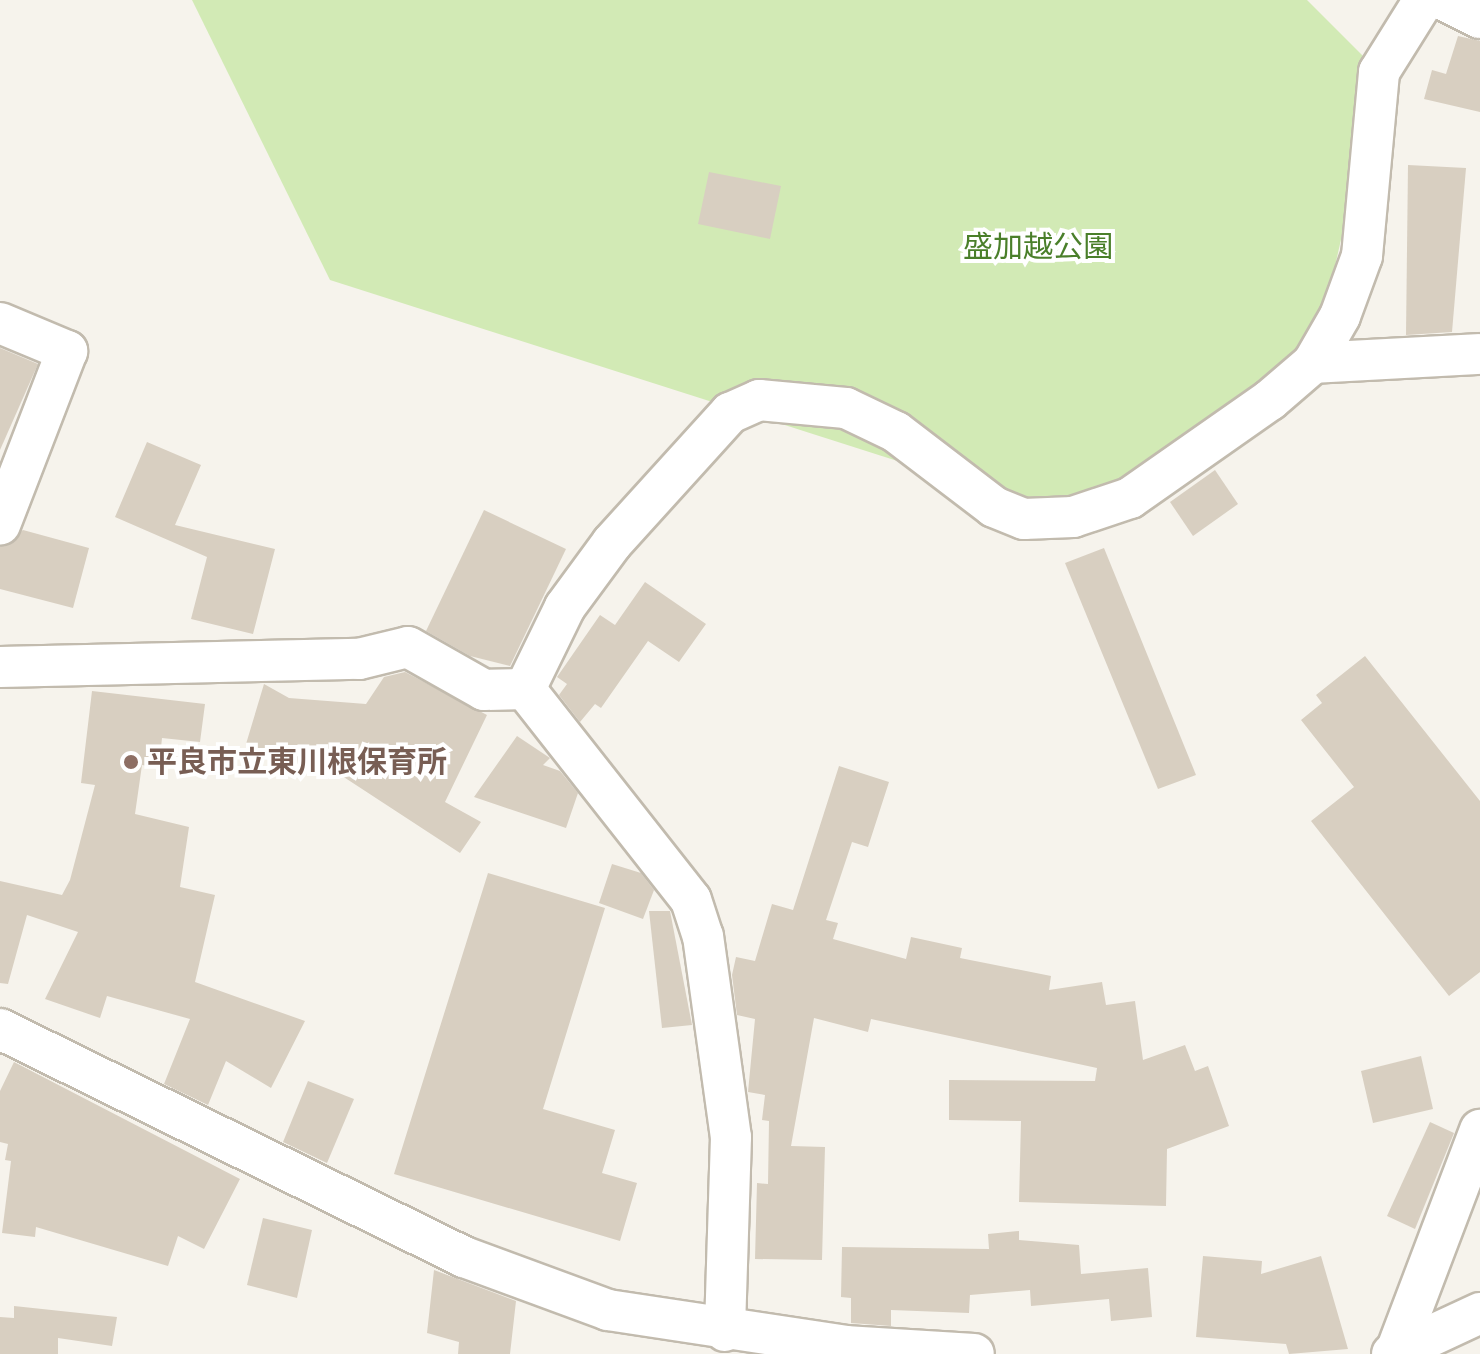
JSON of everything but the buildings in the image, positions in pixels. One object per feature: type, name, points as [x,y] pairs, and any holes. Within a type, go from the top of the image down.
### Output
[{"type":"street","points":[[525,689],[565,607],[612,543],[730,413],[759,400],[846,408],[896,432],[994,507],[1024,519],[1073,517],[1130,498],[1313,363],[1362,256],[1379,72],[1424,0]]},
{"type":"street","points":[[1444,0],[1480,18]]},
{"type":"street","points":[[0,323],[67,351],[0,525]]},
{"type":"street","points":[[1313,363],[1480,354]]},
{"type":"street","points":[[0,667],[359,659],[408,647],[484,690],[525,689]]},
{"type":"street","points":[[525,689],[691,900],[703,936],[731,1137],[725,1331]]},
{"type":"street","points":[[0,1029],[464,1257],[608,1310],[845,1350],[974,1354]]},
{"type":"street","points":[[1394,1353],[1480,1130]]},
{"type":"street","points":[[1394,1353],[1480,1313]]},
{"type":"green space","name":"盛加越公園","points":[[192,0],[1307,0],[1379,72],[1313,363],[1073,517],[330,280]]},
{"type":"place","name":"平良市立東川根保育所","points":[[131,762]]}]
